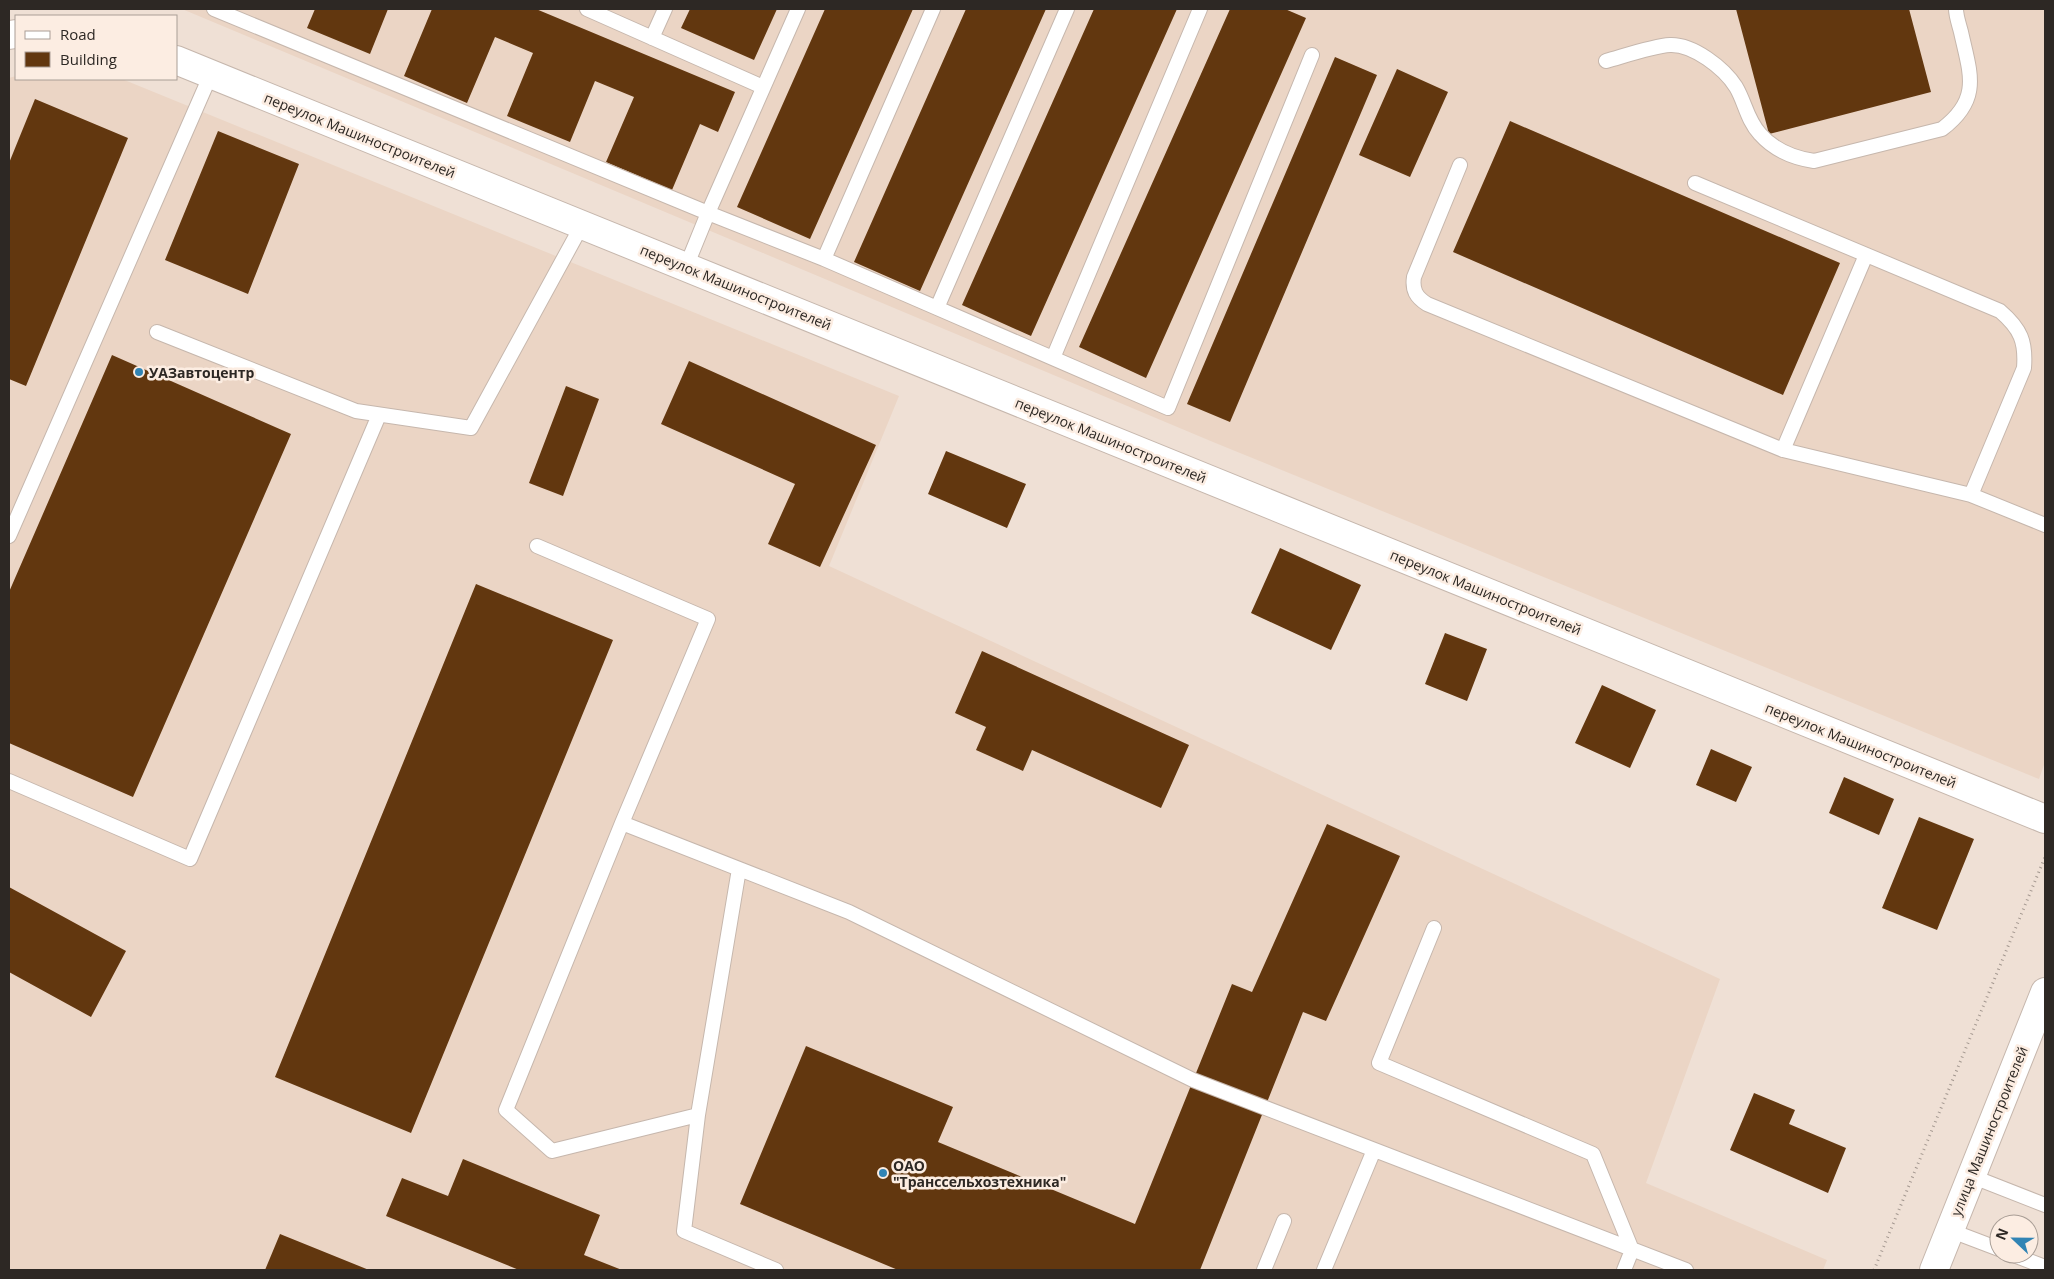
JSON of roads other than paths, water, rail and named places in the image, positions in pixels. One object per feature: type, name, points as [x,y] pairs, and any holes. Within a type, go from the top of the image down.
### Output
[{"type":"street","name":"переулок Машиностроителей","points":[[178,61],[2045,820]]},
{"type":"street","name":"улица Машиностроителей","points":[[1934,1270],[2045,992]]},
{"type":"lane","points":[[214,9],[708,214],[824,259],[1168,408],[1312,55]]},
{"type":"lane","points":[[587,9],[763,87]]},
{"type":"lane","points":[[652,38],[664,9]]},
{"type":"lane","points":[[686,267],[798,9]]},
{"type":"lane","points":[[824,259],[933,9]]},
{"type":"lane","points":[[937,308],[1067,9]]},
{"type":"lane","points":[[1053,358],[1200,9]]},
{"type":"lane","points":[[1606,60],[1671,45],[1691,50],[1708,58],[1722,70],[1736,87],[1746,113],[1759,133],[1771,145],[1798,158],[1814,161],[1942,129],[1955,120],[1964,108],[1971,77],[1956,9]]},
{"type":"lane","points":[[9,536],[211,74]]},
{"type":"lane","points":[[1460,165],[1414,277],[1413,286],[1420,300],[1783,450],[1971,495],[2045,525]]},
{"type":"lane","points":[[1695,183],[2000,311],[2012,322],[2021,336],[2025,352],[2024,368],[1971,495]]},
{"type":"lane","points":[[157,332],[356,411],[471,428],[582,225]]},
{"type":"lane","points":[[1783,450],[1866,255]]},
{"type":"lane","points":[[9,781],[190,859],[379,414]]},
{"type":"lane","points":[[537,546],[708,619],[622,823],[506,1110],[552,1151],[698,1114]]},
{"type":"lane","points":[[622,823],[850,912],[1193,1080],[1686,1270]]},
{"type":"lane","points":[[739,869],[698,1114],[684,1231],[776,1270]]},
{"type":"lane","points":[[1434,928],[1378,1063],[1593,1154],[1632,1250],[1624,1270]]},
{"type":"lane","points":[[1324,1270],[1374,1150]]},
{"type":"lane","points":[[1972,1176],[2045,1205]]},
{"type":"lane","points":[[1264,1270],[1284,1221]]},
{"type":"lane","points":[[1949,1230],[1989,1246]]},
{"type":"place","name":"УАЗавтоцентр","points":[[139,372]]},
{"type":"place","name":"ОАО \"Транссельхозтехника\"","points":[[883,1173]]}]
